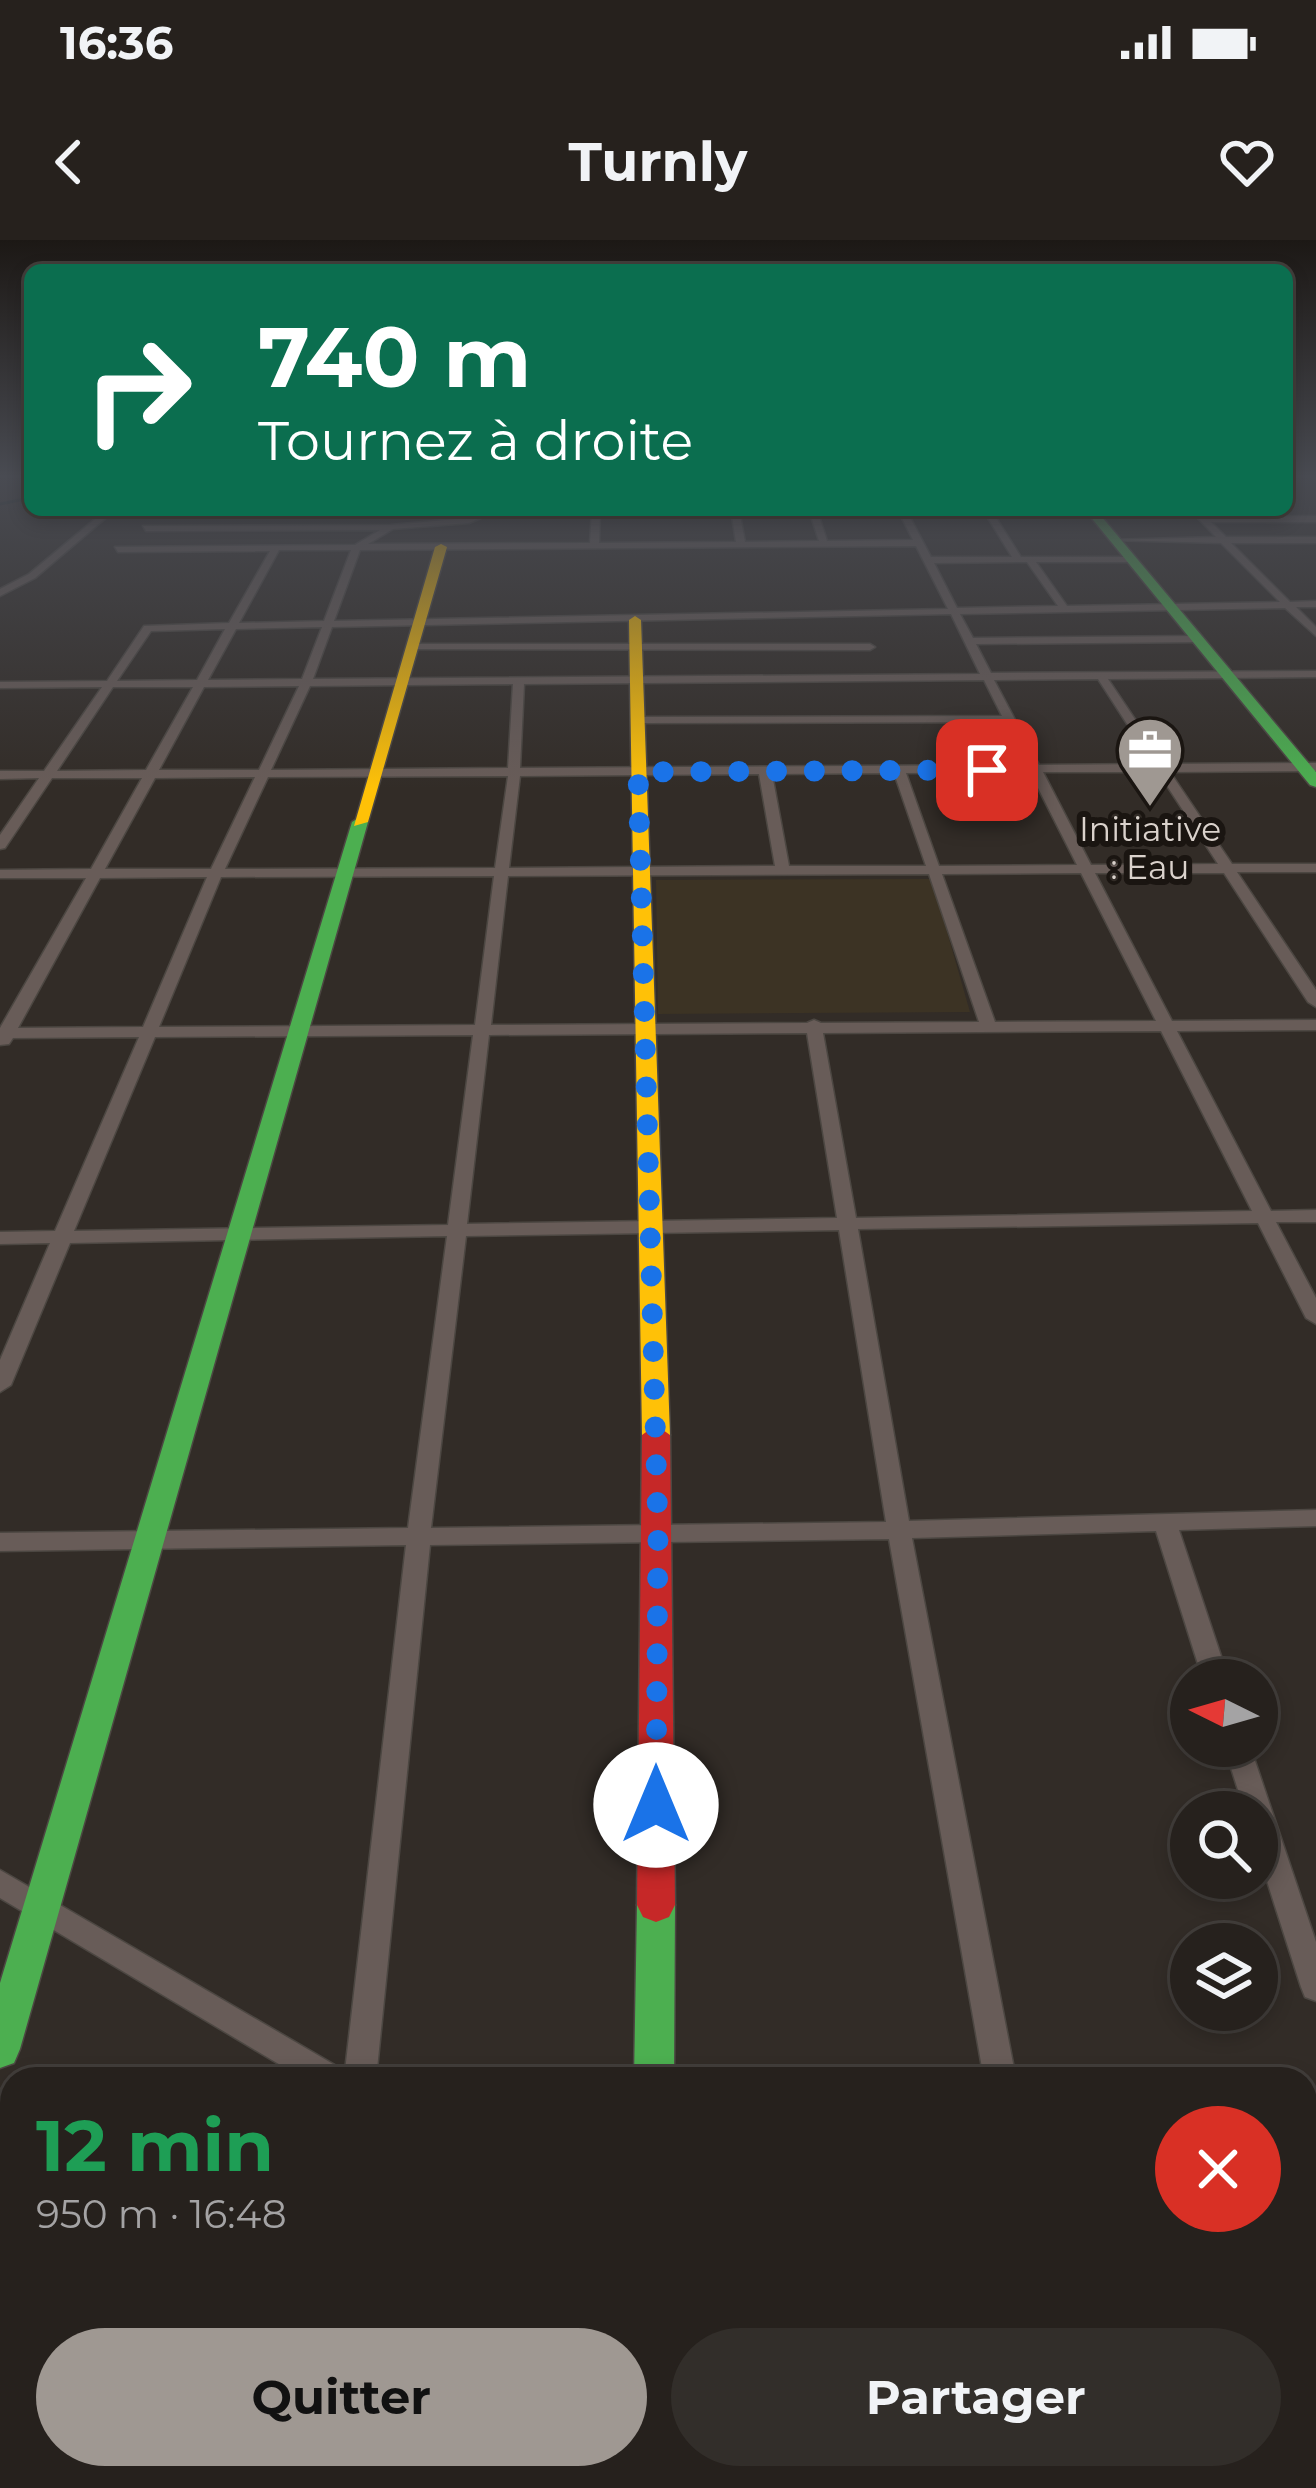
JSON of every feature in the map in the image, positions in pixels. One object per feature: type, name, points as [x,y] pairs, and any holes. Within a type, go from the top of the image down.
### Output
[{"type":"main road","points":[[0,2050],[153,1539],[235,1234],[432,579]]},
{"type":"main road","points":[[1147,579],[1312,772]]},
{"type":"main road","points":[[636,633],[642,1027],[652,1227],[658,1532],[654,2067]]},
{"type":"street","points":[[0,593],[27,579]]},
{"type":"street","points":[[2,1038],[259,579]]},
{"type":"street","points":[[0,1385],[154,1031],[216,873],[306,682],[345,579]]},
{"type":"street","points":[[936,579],[1316,1318]]},
{"type":"street","points":[[1040,579],[1063,607]]},
{"type":"street","points":[[1262,579],[1316,633]]},
{"type":"street","points":[[415,636],[636,633],[858,613],[1316,604]]},
{"type":"street","points":[[858,613],[882,677]]},
{"type":"street","points":[[0,845],[148,628],[327,626],[415,636],[636,633],[871,646]]},
{"type":"street","points":[[967,641],[1198,639]]},
{"type":"street","points":[[0,685],[1316,674]]},
{"type":"street","points":[[1101,676],[1316,1002]]},
{"type":"street","points":[[361,2067],[419,1534],[514,772],[519,681]]},
{"type":"street","points":[[637,720],[1006,719]]},
{"type":"street","points":[[899,770],[938,870],[988,1024]]},
{"type":"street","points":[[765,771],[784,871]]},
{"type":"street","points":[[0,776],[1312,772]]},
{"type":"street","points":[[0,874],[1316,868]]},
{"type":"street","points":[[2,1038],[154,1031],[1160,1022],[1316,1025]]},
{"type":"street","points":[[814,1025],[898,1530],[998,2067]]},
{"type":"street","points":[[0,1238],[1316,1216]]},
{"type":"street","points":[[0,1542],[898,1530],[1316,1518]]},
{"type":"street","points":[[1163,1520],[1209,1659]]},
{"type":"street","points":[[1244,1767],[1316,1988]]},
{"type":"street","points":[[0,1883],[313,2067]]},
{"type":"shaded area","points":[[932,879],[970,1012],[658,1014],[656,880]]},
{"type":"traffic: fast","points":[[1147,579],[1316,782]]},
{"type":"traffic: fast","points":[[0,2049],[360,822]]},
{"type":"traffic: fast","points":[[654,2067],[656,1905]]},
{"type":"traffic: slow","points":[[360,822],[432,579]]},
{"type":"traffic: slow","points":[[635,620],[656,1435]]},
{"type":"traffic: jam","points":[[656,1435],[656,1905]]},
{"type":"place","name":"Initiative : Eau","points":[[1150,809]]},
{"type":"route","points":[[656,1805],[658,1532],[638,772],[987,770]]}]
